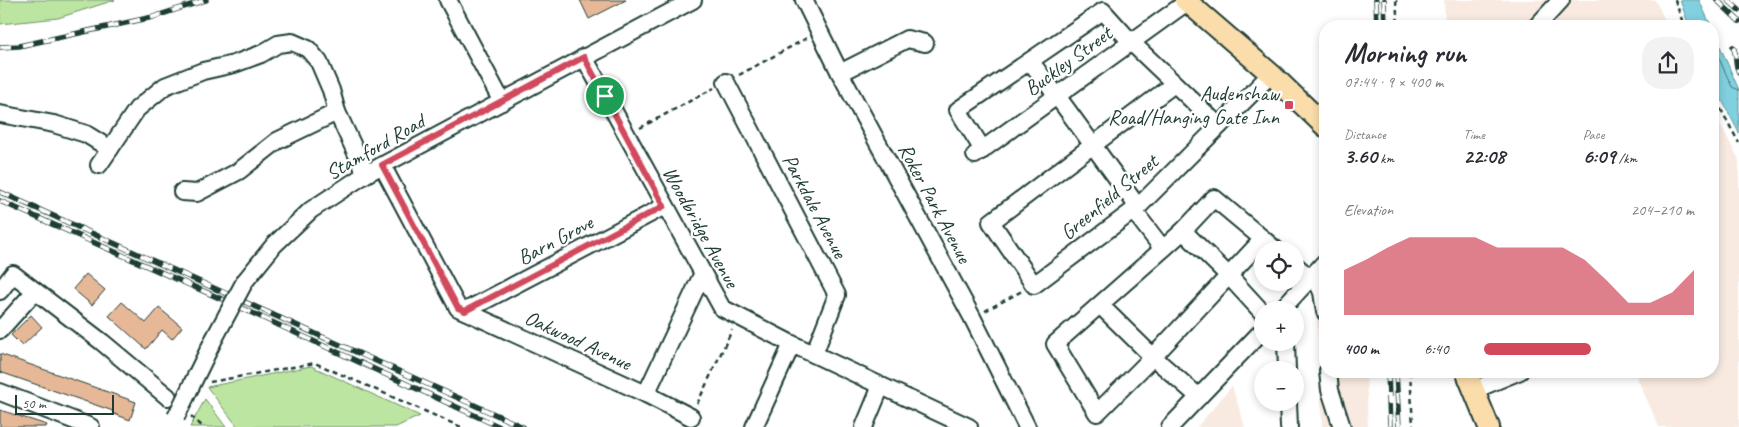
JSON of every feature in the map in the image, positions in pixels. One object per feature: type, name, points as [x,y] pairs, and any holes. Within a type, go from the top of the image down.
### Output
[{"type":"main road","points":[[1186,1],[1271,74],[1319,120]]},
{"type":"main road","points":[[1469,378],[1489,427]]},
{"type":"street","points":[[448,0],[502,102]]},
{"type":"street","name":"Stamford Road","points":[[173,422],[245,280],[274,245],[311,210],[382,165],[692,0]]},
{"type":"street","name":"Roker Park Avenue","points":[[804,0],[840,73],[972,317],[1027,427]]},
{"type":"street","points":[[1542,20],[1560,0]]},
{"type":"street","name":"Buckley Street","points":[[1030,61],[958,110],[979,153],[1186,1]]},
{"type":"street","points":[[1163,249],[1093,145],[1030,61],[1103,11],[1130,42],[1219,126]]},
{"type":"street","points":[[840,73],[907,39],[925,43]]},
{"type":"street","points":[[99,165],[137,110],[165,86],[203,71],[234,64],[261,54],[278,44],[292,42],[308,49],[319,62],[331,90],[337,112],[366,174]]},
{"type":"street","name":"Woodbridge Avenue","points":[[584,57],[664,206],[722,308],[792,344],[969,427]]},
{"type":"street","name":"Greenfield Street","points":[[1034,285],[1135,209],[1271,74]]},
{"type":"street","name":"Parkdale Avenue","points":[[726,82],[837,295],[814,354]]},
{"type":"street","points":[[1034,285],[990,222],[1174,84]]},
{"type":"street","points":[[182,192],[197,193],[239,171],[277,141],[337,112]]},
{"type":"street","points":[[0,114],[54,124],[86,134],[110,149]]},
{"type":"street","name":"Oakwood Avenue","points":[[382,165],[458,308],[646,394],[691,417]]},
{"type":"street","points":[[1263,239],[1230,276],[1097,413],[1055,344],[1101,306],[1183,231],[1214,198],[1263,239],[1265,241]]},
{"type":"street","name":"Barn Grove","points":[[465,311],[664,206]]},
{"type":"street","points":[[1183,231],[1230,276],[1254,303]]},
{"type":"street","points":[[1290,301],[1319,269]]},
{"type":"street","points":[[1304,271],[1312,277],[1319,288]]},
{"type":"street","points":[[0,291],[13,274],[102,342],[168,397]]},
{"type":"street","points":[[646,394],[702,275]]},
{"type":"street","points":[[0,330],[35,292]]},
{"type":"street","points":[[1101,306],[1199,397]]},
{"type":"street","points":[[1170,427],[1254,339]]},
{"type":"street","points":[[754,427],[792,344]]},
{"type":"street","points":[[1329,378],[1330,390],[1342,427]]},
{"type":"street","points":[[1474,390],[1503,378]]},
{"type":"street","points":[[864,427],[881,386]]},
{"type":"street","points":[[0,392],[91,427]]},
{"type":"street","points":[[1288,411],[1289,427]]},
{"type":"path","points":[[1396,0],[1398,20]]},
{"type":"path","points":[[1675,0],[1682,20]]},
{"type":"path","points":[[1719,106],[1739,143]]},
{"type":"path","points":[[972,317],[1034,285]]},
{"type":"path","points":[[691,417],[738,317]]},
{"type":"path","points":[[191,386],[315,363],[461,427]]},
{"type":"path","points":[[1410,378],[1413,427]]},
{"type":"shaded area","points":[[1444,0],[1655,0],[1665,20],[1445,20]]},
{"type":"shaded area","points":[[1719,122],[1739,160],[1739,427],[1659,427],[1637,378],[1719,378]]},
{"type":"shaded area","points":[[1319,289],[1319,360],[1316,292]]},
{"type":"shaded area","points":[[1320,378],[1366,378],[1368,427],[1322,427]]},
{"type":"shaded area","points":[[1232,386],[1245,427],[1197,427]]},
{"type":"green space","points":[[0,0],[115,0],[58,18],[0,24]]},
{"type":"green space","points":[[311,366],[420,416],[396,427],[238,427],[207,387]]},
{"type":"green space","points":[[205,399],[226,427],[190,427]]},
{"type":"water","points":[[1680,0],[1699,0],[1708,20],[1687,20]]},
{"type":"water","points":[[1719,44],[1739,90],[1739,133],[1719,95]]},
{"type":"building","points":[[580,0],[626,0],[589,19]]},
{"type":"building","points":[[86,274],[105,290],[92,305],[73,289]]},
{"type":"building","points":[[122,302],[146,323],[159,308],[182,327],[172,339],[162,330],[146,349],[109,316]]},
{"type":"building","points":[[31,315],[42,327],[22,346],[11,335]]},
{"type":"building","points":[[0,354],[136,402],[130,420],[112,413],[113,411],[0,372]]},
{"type":"building","points":[[0,410],[47,425],[46,427],[0,427]]},
{"type":"railway","points":[[0,47],[19,46],[153,17],[206,0]]},
{"type":"railway","points":[[1376,0],[1377,20]]},
{"type":"railway","points":[[1384,0],[1385,20]]},
{"type":"railway","points":[[1717,0],[1739,21]]},
{"type":"railway","points":[[1728,0],[1739,10]]},
{"type":"railway","points":[[1733,47],[1739,72]]},
{"type":"railway","points":[[0,192],[523,427]]},
{"type":"railway","points":[[0,201],[235,305],[500,427]]},
{"type":"railway","points":[[1388,378],[1390,427]]},
{"type":"railway","points":[[1396,378],[1399,427]]},
{"type":"place","name":"Audenshaw Road/Hanging Gate Inn","points":[[1289,105]]},
{"type":"route","points":[[584,57],[605,96],[664,206],[465,311],[458,308],[382,165],[584,57]]}]
